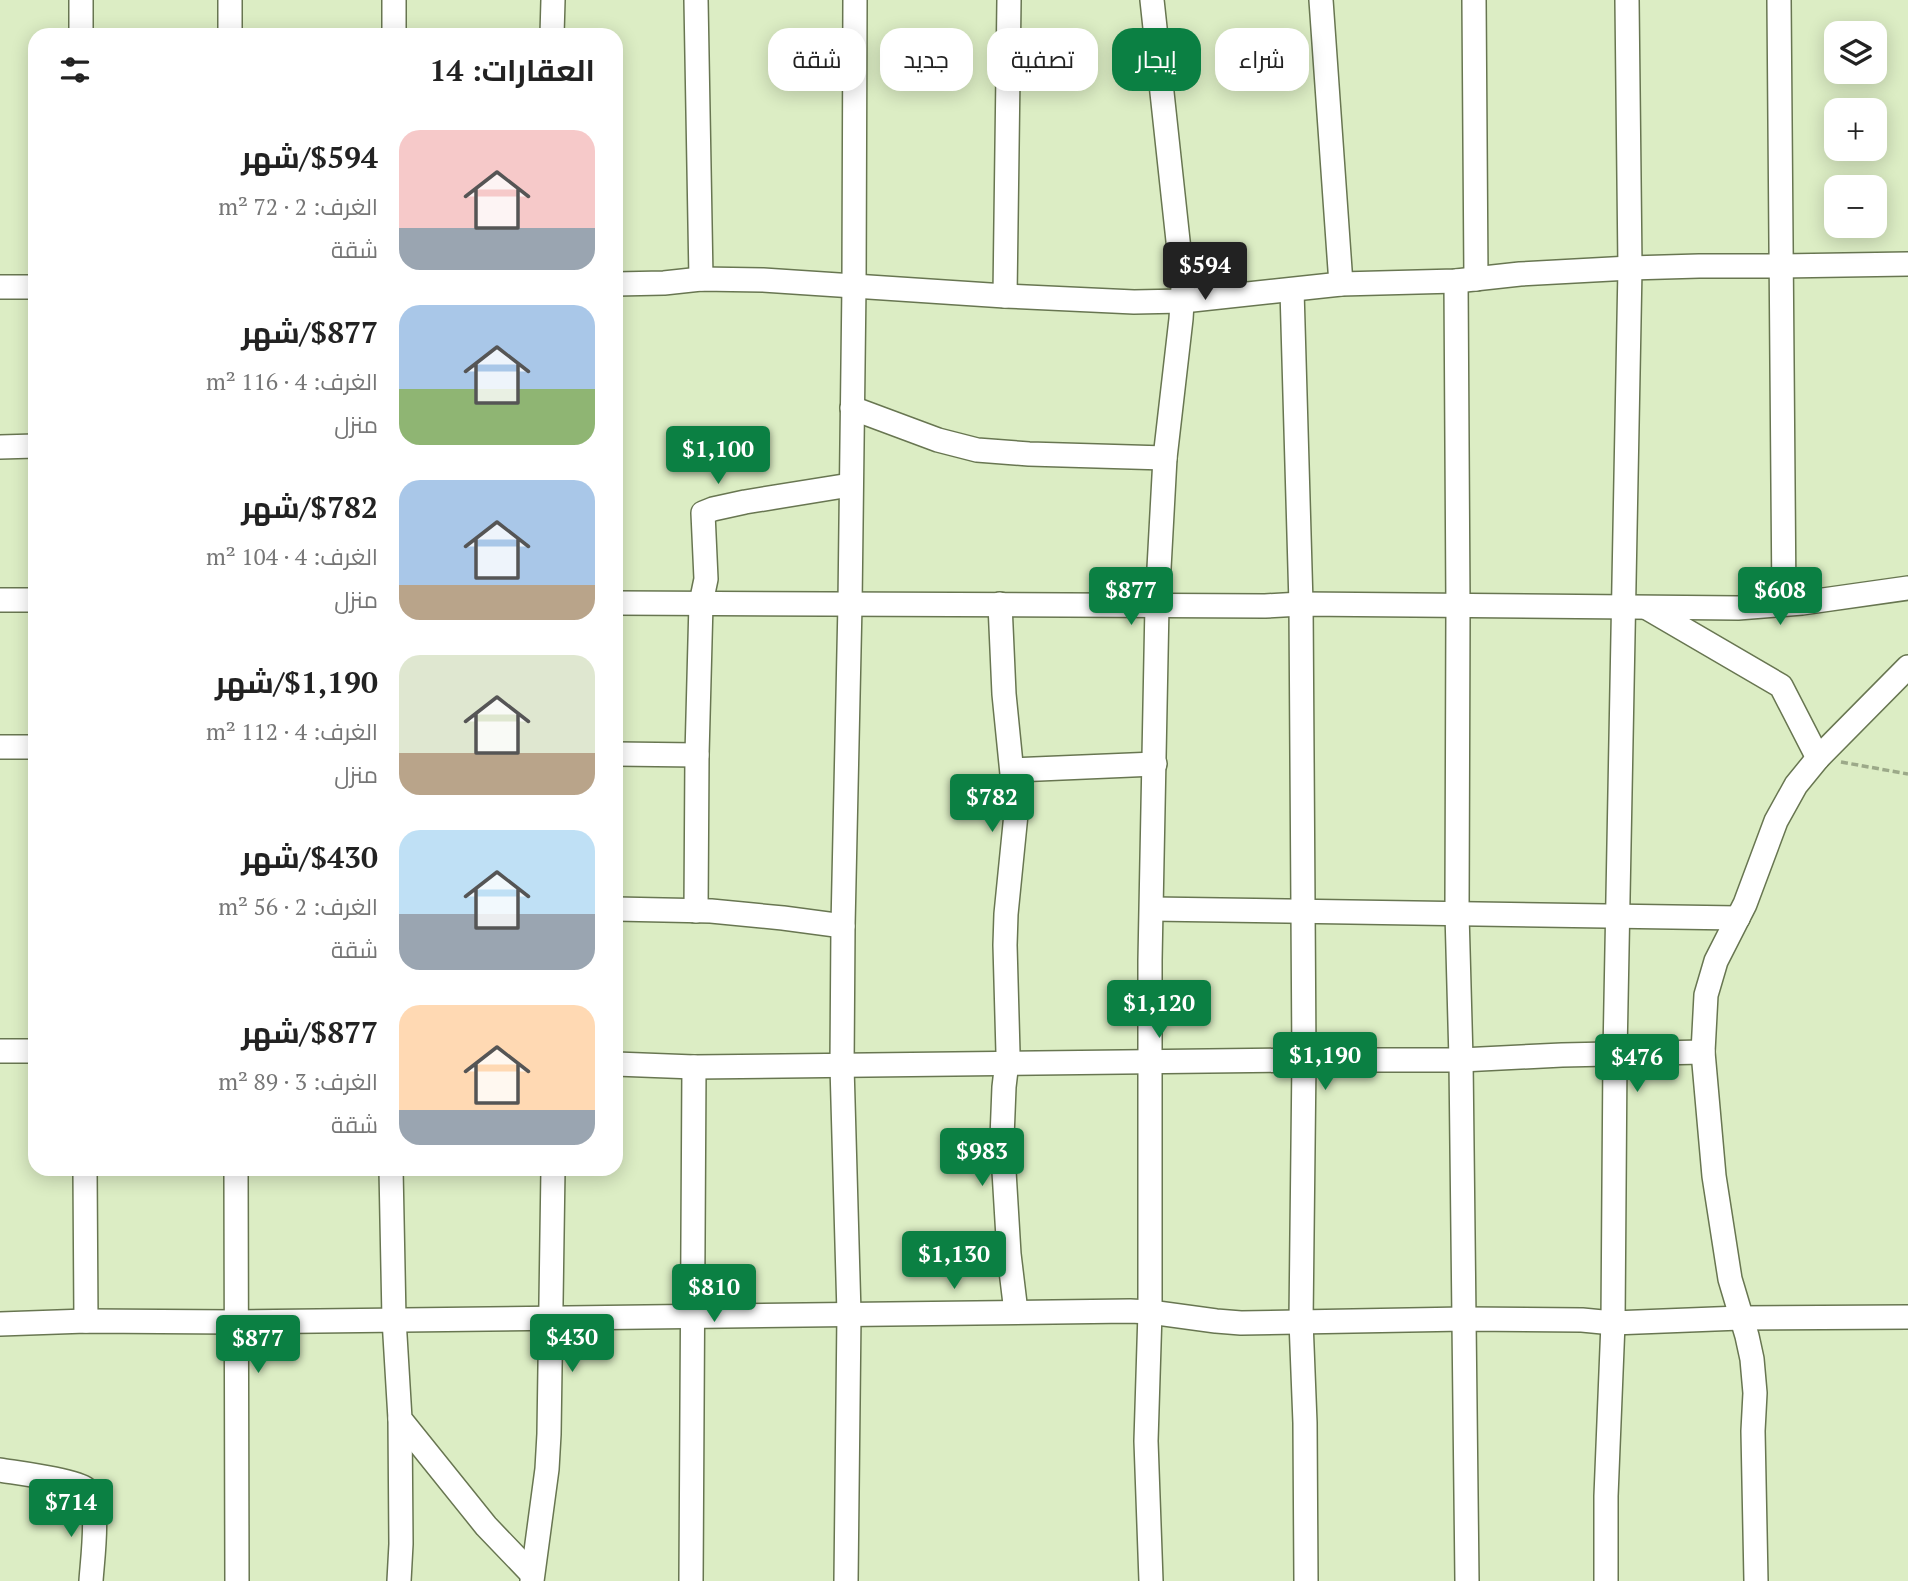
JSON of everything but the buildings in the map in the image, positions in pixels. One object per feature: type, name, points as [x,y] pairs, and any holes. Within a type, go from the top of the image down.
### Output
[{"type":"street","points":[[81,0],[81,28]]},
{"type":"street","points":[[230,0],[230,28]]},
{"type":"street","points":[[394,0],[394,28]]},
{"type":"street","points":[[552,28],[553,0]]},
{"type":"street","points":[[696,0],[701,279]]},
{"type":"street","points":[[846,1581],[849,1314],[842,1066],[854,285],[855,0]]},
{"type":"street","points":[[1005,296],[1009,0]]},
{"type":"street","points":[[1151,1581],[1146,1441],[1150,1312],[1150,960],[1157,605],[1165,458],[1183,300],[1182,267],[1152,0]]},
{"type":"street","points":[[1321,0],[1341,284]]},
{"type":"street","points":[[1466,1581],[1457,914],[1458,606],[1474,0]]},
{"type":"street","points":[[1606,1581],[1606,1469],[1613,1323],[1615,1054],[1630,268],[1627,0]]},
{"type":"street","points":[[1779,0],[1784,604]]},
{"type":"street","points":[[623,284],[701,279],[763,280],[1134,302],[1183,300],[1341,284],[1466,280],[1630,268],[1908,264]]},
{"type":"street","points":[[0,287],[28,287]]},
{"type":"street","points":[[1292,289],[1301,604],[1304,1060],[1301,1321],[1306,1581]]},
{"type":"street","points":[[852,408],[938,440],[977,450],[1165,458]]},
{"type":"street","points":[[0,447],[28,446]]},
{"type":"street","points":[[696,911],[701,603],[706,579],[702,519],[704,512],[745,502],[850,485]]},
{"type":"street","points":[[623,603],[1738,608],[1908,588]]},
{"type":"street","points":[[0,600],[28,600]]},
{"type":"street","points":[[1000,604],[1004,694],[1016,814],[1005,945],[1008,1065],[1003,1103],[1002,1168],[1016,1312]]},
{"type":"street","points":[[1647,607],[1782,686],[1818,758]]},
{"type":"street","points":[[1756,1581],[1753,1431],[1755,1393],[1747,1336],[1730,1279],[1714,1176],[1703,1052],[1706,995],[1716,961],[1752,887],[1766,844],[1796,785],[1818,758],[1908,667]]},
{"type":"street","points":[[0,747],[28,747]]},
{"type":"street","points":[[623,754],[697,755]]},
{"type":"street","points":[[1013,770],[1155,764]]},
{"type":"street","points":[[623,909],[696,911],[843,926]]},
{"type":"street","points":[[1152,909],[1738,918]]},
{"type":"street","points":[[0,1051],[28,1051]]},
{"type":"street","points":[[623,1064],[694,1067],[1461,1060],[1703,1052]]},
{"type":"street","points":[[691,1581],[694,1067]]},
{"type":"street","points":[[85,1176],[86,1321]]},
{"type":"street","points":[[236,1176],[237,1581]]},
{"type":"street","points":[[391,1176],[394,1320],[400,1419],[399,1581]]},
{"type":"street","points":[[532,1577],[547,1469],[549,1434],[553,1176]]},
{"type":"street","points":[[0,1324],[1016,1312],[1150,1312],[1241,1323],[1464,1319],[1582,1320],[1613,1323],[1740,1318],[1908,1317]]},
{"type":"street","points":[[400,1419],[486,1526],[532,1577]]},
{"type":"street","points":[[0,1470],[76,1483],[89,1490],[94,1506],[91,1581]]},
{"type":"path","points":[[1818,758],[1908,774]]}]
